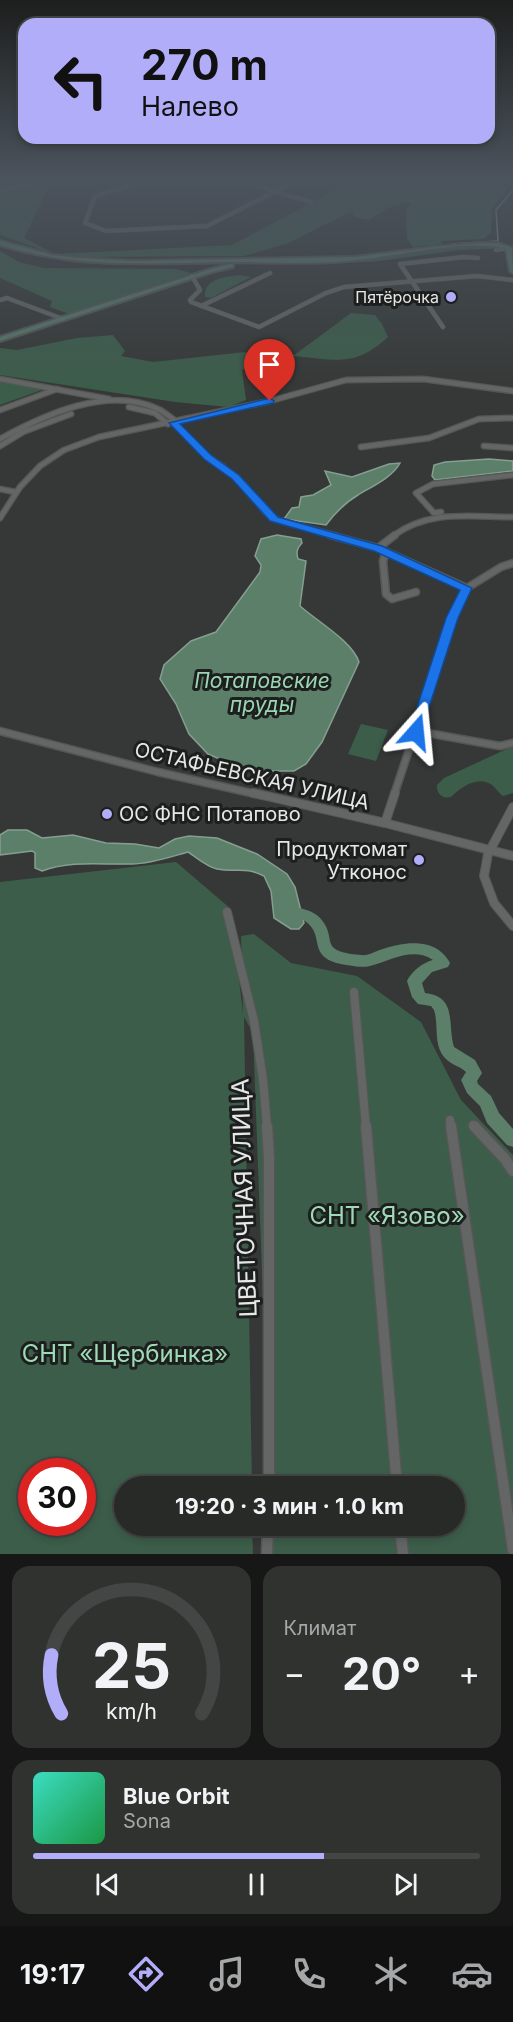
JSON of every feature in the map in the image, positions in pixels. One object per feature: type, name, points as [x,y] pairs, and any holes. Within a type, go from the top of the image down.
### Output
[{"type":"main road","points":[[14,250],[35,258],[73,264],[204,266],[357,264],[478,250]]},
{"type":"main road","points":[[21,250],[49,257],[119,262],[355,259],[428,250]]},
{"type":"main road","points":[[501,250],[508,251],[512,268]]},
{"type":"main road","points":[[0,339],[192,276],[238,265]]},
{"type":"main road","points":[[204,266],[212,268],[210,271]]},
{"type":"street","points":[[443,327],[400,264],[464,256],[478,258]]},
{"type":"street","points":[[201,306],[270,273]]},
{"type":"street","points":[[192,276],[200,290],[190,301],[259,327],[336,289],[353,285],[482,276],[513,281]]},
{"type":"street","points":[[0,300],[7,298],[63,319]]},
{"type":"street","points":[[0,379],[59,388],[117,402]]},
{"type":"street","points":[[0,518],[15,492],[36,468],[50,458],[81,443],[270,401],[346,380],[423,379],[513,392]]},
{"type":"street","points":[[0,410],[59,388]]},
{"type":"street","points":[[0,439],[17,429],[88,405],[135,403],[161,410],[207,457],[236,477],[274,519],[378,548],[467,588]]},
{"type":"street","points":[[0,446],[23,432],[48,422],[108,406],[155,413],[173,423]]},
{"type":"street","points":[[361,447],[429,438],[479,418],[513,418]]},
{"type":"street","points":[[484,446],[513,448]]},
{"type":"street","points":[[449,511],[434,513],[416,493],[433,484],[513,475]]},
{"type":"street","points":[[0,489],[15,492]]},
{"type":"street","points":[[0,511],[6,507]]},
{"type":"street","points":[[378,548],[404,529],[425,519],[457,514],[513,517]]},
{"type":"street","points":[[386,552],[383,561],[386,594],[392,599],[416,592]]},
{"type":"street","points":[[385,823],[452,618],[467,588],[501,567],[513,563]]},
{"type":"street","name":"ОСТАФЬЕВСКАЯ УЛИЦА","points":[[0,731],[158,772],[513,854]]},
{"type":"street","points":[[416,732],[500,746],[513,743]]},
{"type":"street","points":[[513,807],[507,813],[494,850],[485,860],[484,887],[499,913],[513,926]]},
{"type":"street","name":"ЦВЕТОЧНАЯ УЛИЦА","points":[[227,912],[254,1021],[263,1079],[269,1158],[269,1476]]},
{"type":"street","points":[[354,992],[396,1476]]},
{"type":"street","points":[[450,1120],[513,1550]]},
{"type":"street","points":[[473,1125],[505,1159],[513,1171]]},
{"type":"street","points":[[267,1554],[268,1536]]},
{"type":"street","points":[[401,1536],[403,1554]]},
{"type":"green space","points":[[41,250],[55,254],[143,250],[267,250],[244,256],[88,257],[54,254]]},
{"type":"green space","points":[[434,250],[476,250],[372,262],[299,264],[298,261],[369,259]]},
{"type":"green space","points":[[0,251],[19,262],[44,268],[176,269],[191,273],[69,314],[50,307],[52,301],[0,278]]},
{"type":"green space","points":[[39,257],[94,263],[296,262],[296,264],[116,265],[77,263]]},
{"type":"green space","points":[[239,275],[251,277],[211,298],[205,297],[211,283],[221,278]]},
{"type":"green space","points":[[351,313],[375,315],[388,337],[376,347],[354,358],[332,360],[293,356]]},
{"type":"green space","points":[[113,335],[125,351],[121,356],[153,362],[245,352],[263,358],[242,370],[246,400],[228,407],[175,402],[0,375],[0,348],[17,350],[77,338]]},
{"type":"green space","points":[[0,380],[50,387],[0,405]]},
{"type":"green space","points":[[361,724],[388,730],[376,761],[348,754]]},
{"type":"green space","points":[[513,746],[513,793],[503,796],[492,785],[481,781],[465,786],[451,797],[445,797],[439,793],[437,785],[444,778]]},
{"type":"green space","points":[[176,862],[231,909],[243,1014],[241,936],[254,934],[291,963],[357,976],[421,1022],[461,1100],[513,1155],[513,1554],[272,1554],[271,1536],[465,1536],[465,1476],[270,1476],[253,1033],[244,1017],[252,1476],[114,1476],[114,1536],[252,1536],[253,1554],[0,1554],[0,882]]},
{"type":"water","points":[[489,459],[513,461],[513,471],[435,480],[432,476],[434,465]]},
{"type":"water","points":[[400,463],[387,477],[345,504],[326,525],[284,519],[292,508],[299,507],[301,497],[313,495],[331,485],[325,471],[352,477],[389,464]]},
{"type":"water","name":"Потаповские пруды","points":[[277,535],[301,539],[302,543],[297,550],[297,557],[306,561],[300,606],[342,639],[359,662],[322,742],[306,764],[294,771],[260,771],[234,765],[208,754],[189,734],[176,704],[160,679],[164,665],[191,641],[216,632],[260,572],[261,565],[255,556],[261,539]]},
{"type":"water","points":[[8,830],[27,830],[42,838],[73,835],[106,843],[159,848],[175,839],[189,836],[217,838],[257,854],[287,874],[295,887],[304,923],[299,929],[291,929],[274,918],[271,891],[264,876],[257,873],[213,868],[188,852],[146,863],[75,864],[42,871],[35,868],[35,853],[32,851],[0,855],[0,835]]},
{"type":"waterway","points":[[287,910],[312,919],[319,927],[326,951],[344,959],[365,961],[407,949],[425,950],[439,957],[443,963],[428,967],[414,981],[419,997],[423,1000],[434,1000],[439,1005],[443,1017],[445,1043],[449,1053],[472,1068],[474,1073],[469,1080],[472,1088],[486,1101],[493,1118],[513,1140]]},
{"type":"place","name":"Пятёрочка","points":[[451,297]]},
{"type":"place","name":"ОС ФНС Потапово","points":[[107,814]]},
{"type":"place","name":"Продуктомат Утконос","points":[[419,860]]},
{"type":"route","points":[[270,401],[173,423],[207,457],[222,466],[248,488],[265,512],[274,519],[378,548],[467,588],[452,618],[416,732]]},
{"type":"park label","name":"СНТ «Язово»","points":[[387,1215]]},
{"type":"park label","name":"СНТ «Щербинка»","points":[[125,1353]]}]
